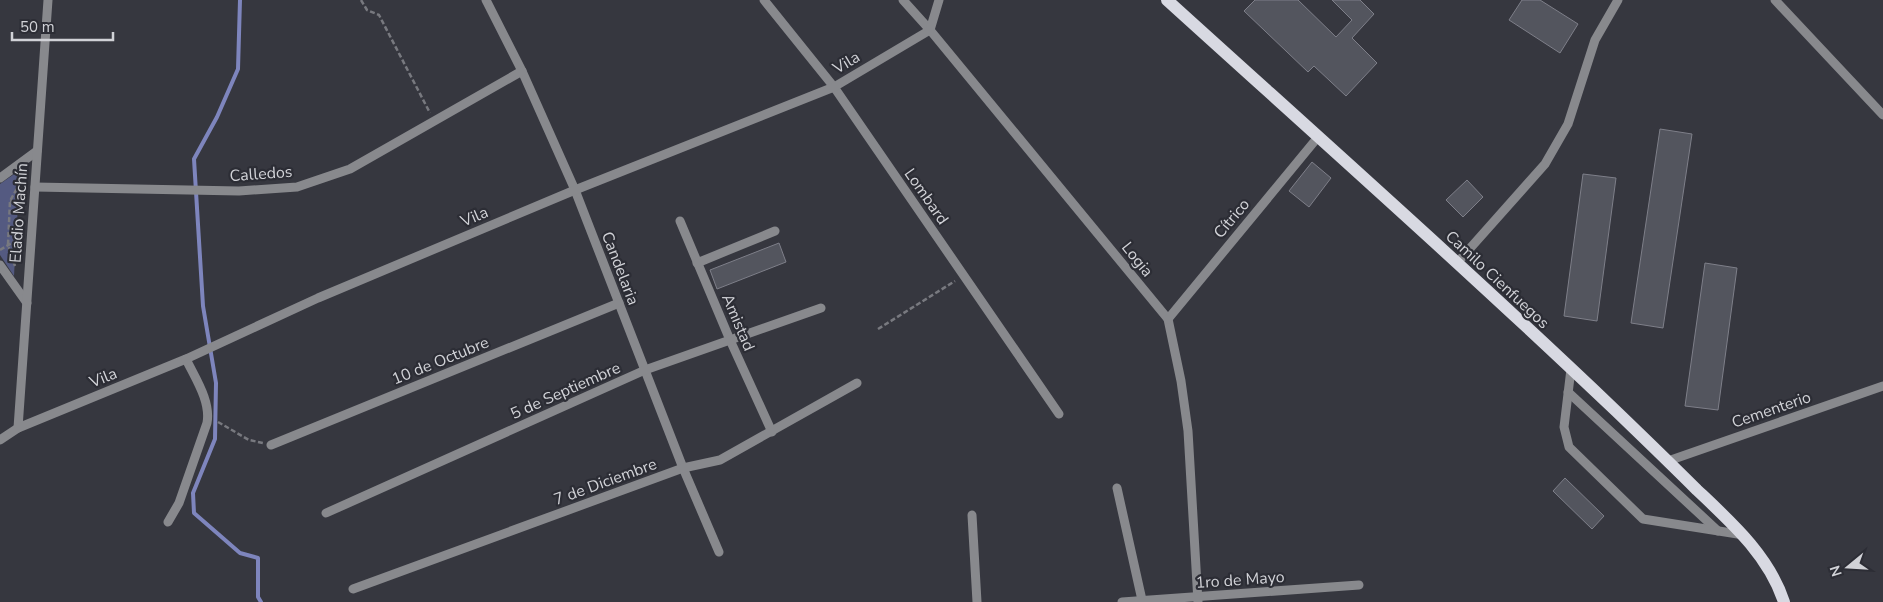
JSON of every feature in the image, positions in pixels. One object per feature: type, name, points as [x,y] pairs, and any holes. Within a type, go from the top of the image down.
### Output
[{"type":"main road","name":"Camilo Cienfuegos","points":[[1167,0],[1457,262],[1572,369],[1744,535],[1775,579],[1784,602]]},
{"type":"street","name":"Eladio Machín","points":[[18,428],[48,0]]},
{"type":"street","name":"Candelaria","points":[[486,0],[522,71],[575,190],[683,468],[719,552]]},
{"type":"street","name":"Lombard","points":[[764,0],[834,87],[1059,414]]},
{"type":"street","name":"Logia","points":[[903,0],[930,30],[1168,319],[1181,381],[1188,431],[1198,600]]},
{"type":"street","points":[[930,30],[939,0]]},
{"type":"street","points":[[1457,262],[1545,164],[1568,124],[1595,40],[1618,0]]},
{"type":"street","points":[[1775,0],[1883,115]]},
{"type":"street","name":"Vila","points":[[0,440],[18,428],[186,359],[318,298],[575,190],[834,87],[930,30]]},
{"type":"street","name":"Calledos","points":[[35,187],[239,191],[297,187],[350,169],[522,71]]},
{"type":"street","name":"Cítrico","points":[[1168,319],[1318,137]]},
{"type":"street","points":[[0,178],[38,150]]},
{"type":"street","name":"Amistad","points":[[680,221],[730,340],[772,432]]},
{"type":"street","points":[[697,262],[775,231]]},
{"type":"street","points":[[0,265],[26,303]]},
{"type":"street","name":"10 de Octubre","points":[[271,444],[619,303]]},
{"type":"street","name":"5 de Septiembre","points":[[326,513],[645,370],[821,308]]},
{"type":"street","points":[[168,522],[179,503],[209,414],[203,394],[186,359]]},
{"type":"street","points":[[1572,369],[1564,426],[1569,448],[1643,519],[1744,535]]},
{"type":"street","name":"7 de Diciembre","points":[[353,589],[683,468],[720,460],[857,383]]},
{"type":"street","name":"Cementerio","points":[[1668,461],[1883,386]]},
{"type":"street","points":[[1568,392],[1718,531]]},
{"type":"street","points":[[1117,488],[1142,600]]},
{"type":"street","points":[[972,516],[977,602]]},
{"type":"street","name":"1ro de Mayo","points":[[1122,602],[1198,600],[1359,585]]},
{"type":"path","points":[[361,0],[367,10],[379,15],[434,121]]},
{"type":"path","points":[[16,270],[8,245],[10,200],[38,150]]},
{"type":"path","points":[[0,250],[32,230]]},
{"type":"path","points":[[878,329],[964,275]]},
{"type":"path","points":[[221,423],[249,440],[271,444]]},
{"type":"shaded area","points":[[20,170],[14,276],[0,255],[0,184]]},
{"type":"building","points":[[1255,0],[1298,0],[1336,37],[1352,20],[1332,0],[1360,0],[1374,14],[1352,38],[1377,63],[1346,96],[1314,66],[1308,72],[1244,11]]},
{"type":"building","points":[[1522,0],[1540,0],[1578,24],[1560,53],[1509,20]]},
{"type":"building","points":[[1660,129],[1692,134],[1663,328],[1631,323]]},
{"type":"building","points":[[1312,162],[1331,178],[1309,207],[1289,191]]},
{"type":"building","points":[[1583,174],[1616,178],[1597,321],[1564,316]]},
{"type":"building","points":[[1467,180],[1483,197],[1463,217],[1446,200]]},
{"type":"building","points":[[779,243],[786,262],[717,289],[710,270]]},
{"type":"building","points":[[1705,263],[1737,268],[1718,410],[1685,406]]},
{"type":"building","points":[[1565,478],[1604,516],[1592,529],[1553,491]]},
{"type":"waterway","points":[[240,0],[238,69],[217,117],[194,159],[203,306],[216,383],[215,439],[193,493],[194,513],[240,553],[258,558],[258,597],[261,602]]}]
